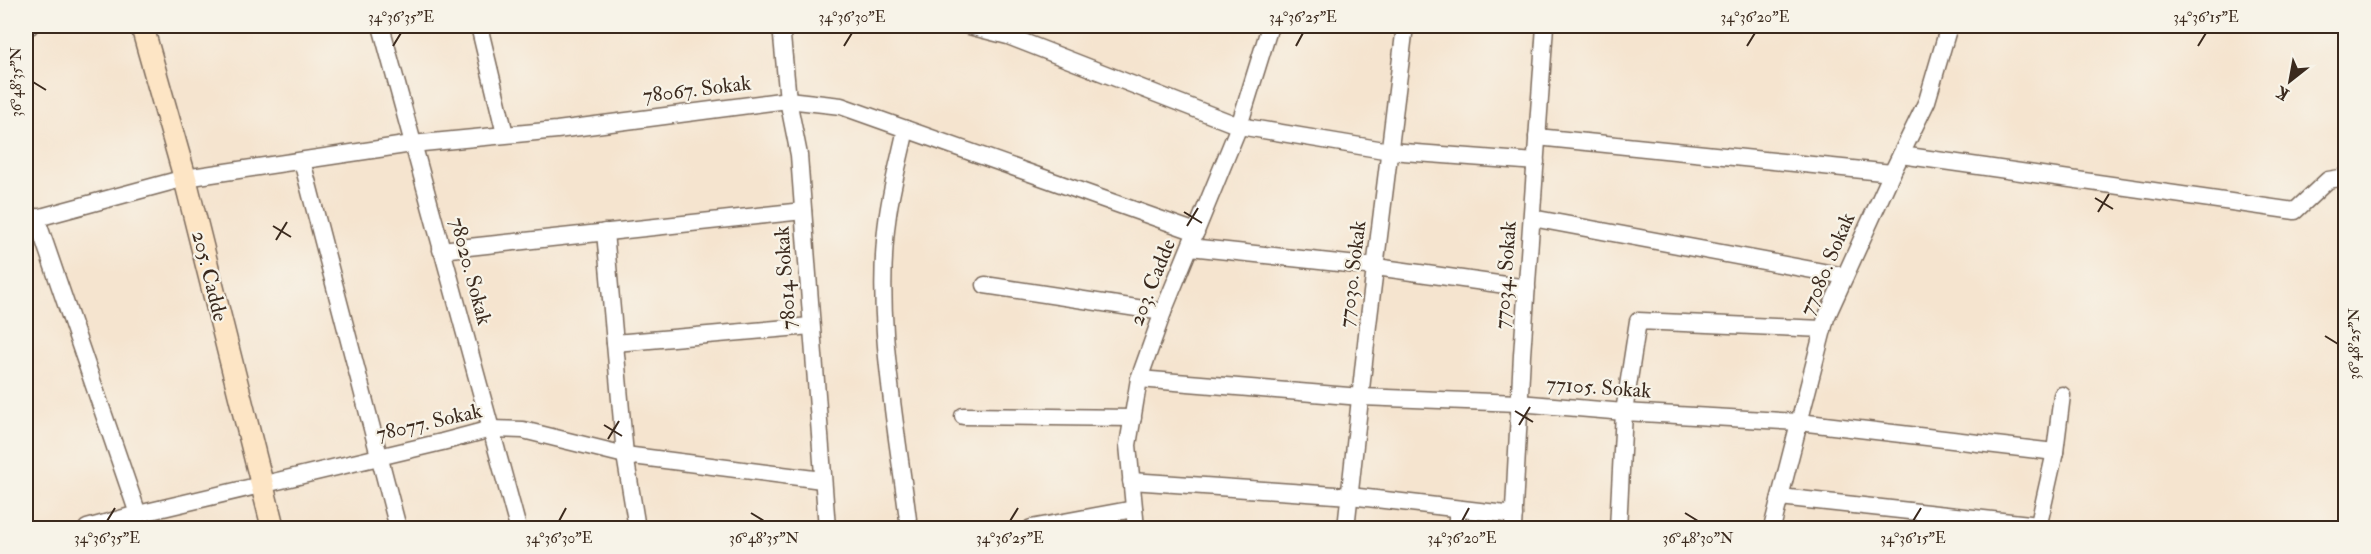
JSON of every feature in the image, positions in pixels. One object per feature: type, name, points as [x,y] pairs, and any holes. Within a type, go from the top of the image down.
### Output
[{"type":"street","points":[[26,27],[30,26]]},
{"type":"street","name":"205. Cadde","points":[[142,26],[185,178],[273,528]]},
{"type":"street","name":"78020. Sokak","points":[[381,26],[518,528]]},
{"type":"street","points":[[479,26],[505,134]]},
{"type":"street","name":"78014 Sokak","points":[[782,26],[788,100],[799,155],[827,528]]},
{"type":"street","points":[[969,26],[1008,36],[1239,126],[1390,151],[1536,162]]},
{"type":"street","name":"203. Cadde","points":[[1136,528],[1128,445],[1139,378],[1163,312],[1239,126],[1270,26]]},
{"type":"street","name":"77030. Sokak","points":[[1346,528],[1405,26]]},
{"type":"street","name":"77034. Sokak","points":[[1513,522],[1545,26]]},
{"type":"street","name":"77080. Sokak","points":[[1772,528],[1823,329],[1892,173],[1928,101],[1948,26]]},
{"type":"street","name":"78067. Sokak","points":[[31,219],[185,178],[412,144],[557,130],[788,100],[841,106],[1193,239],[1527,288]]},
{"type":"street","points":[[906,129],[888,215],[885,325],[909,528]]},
{"type":"street","points":[[1537,137],[1892,173]]},
{"type":"street","points":[[1901,155],[2295,211],[2328,180],[2346,177]]},
{"type":"street","points":[[302,161],[398,528]]},
{"type":"street","points":[[441,250],[803,211]]},
{"type":"street","points":[[1532,218],[1845,276]]},
{"type":"street","points":[[31,219],[138,514]]},
{"type":"street","points":[[605,232],[625,455],[637,528]]},
{"type":"street","points":[[985,285],[1163,312]]},
{"type":"street","points":[[1618,528],[1624,412],[1638,321],[1823,329]]},
{"type":"street","points":[[615,342],[811,326]]},
{"type":"street","name":"77105. Sokak","points":[[1139,378],[1361,397],[1519,403],[1624,412],[1799,422],[2055,452]]},
{"type":"street","points":[[1780,497],[2038,527],[2055,452],[2062,395]]},
{"type":"street","points":[[963,416],[1133,418]]},
{"type":"street","name":"78077. Sokak","points":[[87,528],[491,429],[523,430],[625,455],[822,480]]},
{"type":"street","points":[[1131,481],[1350,496],[1458,509],[1513,522]]},
{"type":"street","points":[[1031,528],[1134,509]]},
{"type":"street","points":[[1456,528],[1458,509]]}]
